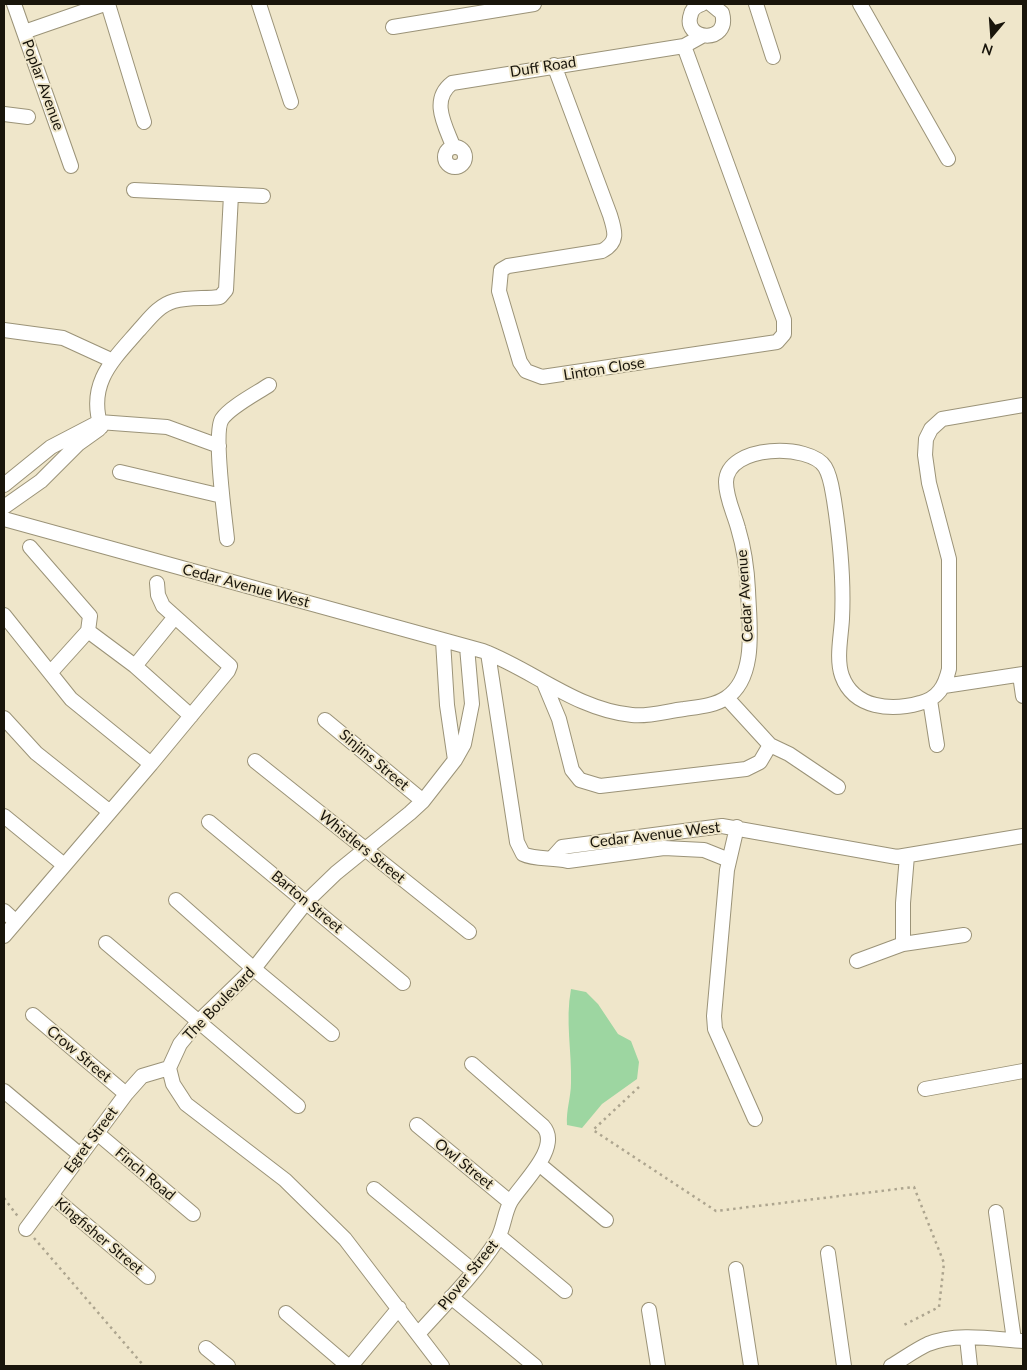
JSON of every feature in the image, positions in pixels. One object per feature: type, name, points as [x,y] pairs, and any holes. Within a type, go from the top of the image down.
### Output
[{"type":"street","name":"Poplar Avenue","points":[[14,4],[71,166]]},
{"type":"street","points":[[24,32],[107,4],[144,122]]},
{"type":"street","points":[[259,4],[290,102]]},
{"type":"street","points":[[394,27],[534,4]]},
{"type":"street","points":[[710,4],[723,18],[721,28],[713,35],[702,36],[693,30],[690,19],[694,9],[710,4]]},
{"type":"street","points":[[756,4],[773,57]]},
{"type":"street","points":[[860,4],[948,159]]},
{"type":"street","name":"Duff Road","points":[[452,146],[439,102],[441,94],[448,86],[457,81],[684,46],[702,36]]},
{"type":"street","name":"Linton Close","points":[[554,65],[616,234],[612,244],[602,251],[508,266],[499,274],[500,291],[520,362],[526,372],[552,377],[777,342],[784,334],[784,320],[684,46]]},
{"type":"street","points":[[4,114],[28,117]]},
{"type":"street","points":[[134,190],[263,196]]},
{"type":"street","points":[[103,424],[97,410],[100,385],[111,360],[166,304],[182,300],[220,297],[223,294],[227,285],[231,195]]},
{"type":"street","points":[[4,330],[63,338],[111,360]]},
{"type":"street","points":[[227,539],[222,496],[219,429],[222,419],[270,385]]},
{"type":"street","points":[[937,745],[930,700],[944,686],[949,669],[949,564],[947,548],[929,483],[924,455],[926,439],[930,430],[942,420],[1023,405]]},
{"type":"street","points":[[4,507],[54,470],[103,424]]},
{"type":"street","points":[[19,497],[6,484],[59,442],[103,424],[144,424],[167,427],[219,446]]},
{"type":"street","points":[[59,442],[68,455]]},
{"type":"street","name":"Cedar Avenue","points":[[727,698],[744,673],[749,644],[748,586],[743,549],[727,492],[727,476],[731,466],[746,456],[799,452],[812,456],[822,463],[830,480],[840,546],[842,615],[840,662],[847,686],[860,698],[881,706],[910,705],[930,700]]},
{"type":"street","points":[[120,472],[222,496]]},
{"type":"street","name":"Cedar Avenue West","points":[[4,519],[488,653],[509,661],[544,683]]},
{"type":"street","points":[[30,547],[87,610],[91,622],[88,631],[51,672]]},
{"type":"street","points":[[4,936],[228,671],[230,666],[174,618],[160,601],[157,583]]},
{"type":"street","points":[[4,615],[74,702],[151,764]]},
{"type":"street","points":[[135,666],[174,618]]},
{"type":"street","points":[[88,631],[135,666],[191,716]]},
{"type":"street","points":[[443,640],[447,705],[455,760]]},
{"type":"street","name":"The Boulevard","points":[[169,1068],[180,1044],[198,1022],[254,969],[307,901],[336,873],[423,801],[455,760],[464,744],[472,704],[467,647]]},
{"type":"street","points":[[488,653],[517,842],[520,850],[528,856],[553,857],[568,861],[664,848],[692,848],[729,860]]},
{"type":"street","points":[[944,686],[1022,675],[1023,696]]},
{"type":"street","points":[[544,683],[595,706],[634,716],[703,706],[727,698],[770,745],[789,754],[838,786]]},
{"type":"street","points":[[544,683],[559,719],[572,770],[580,780],[592,785],[610,786],[746,769],[760,762],[770,745]]},
{"type":"street","points":[[4,718],[36,753],[110,812]]},
{"type":"street","name":"Sinjins Street","points":[[325,720],[423,801]]},
{"type":"street","name":"Whistlers Street","points":[[254,761],[469,932]]},
{"type":"street","points":[[4,816],[64,865]]},
{"type":"street","name":"Barton Street","points":[[209,822],[307,901],[403,983]]},
{"type":"street","points":[[737,827],[729,860],[714,1002],[714,1022],[734,1076],[755,1119]]},
{"type":"street","name":"Cedar Avenue West","points":[[553,857],[562,847],[693,828],[737,827],[869,852],[907,856],[1023,836]]},
{"type":"street","points":[[692,848],[693,828]]},
{"type":"street","points":[[903,944],[903,903],[907,856]]},
{"type":"street","points":[[176,900],[254,969],[332,1034]]},
{"type":"street","points":[[4,911],[16,922]]},
{"type":"street","points":[[857,961],[903,944],[964,936]]},
{"type":"street","points":[[106,943],[298,1106]]},
{"type":"street","name":"Crow Street","points":[[33,1015],[126,1094]]},
{"type":"street","name":"Plover Street","points":[[418,1334],[451,1297],[499,1236],[510,1202],[539,1164],[548,1145],[548,1132],[472,1064]]},
{"type":"street","points":[[169,1068],[173,1084],[186,1104],[249,1150],[318,1211],[358,1253],[442,1366]]},
{"type":"street","name":"Egret Street","points":[[26,1229],[79,1154],[126,1094],[148,1073],[169,1068]]},
{"type":"street","points":[[925,1089],[1023,1071]]},
{"type":"street","points":[[4,1091],[79,1154]]},
{"type":"street","name":"Owl Street","points":[[417,1126],[510,1202]]},
{"type":"street","name":"Finch Road","points":[[97,1133],[193,1214]]},
{"type":"street","points":[[539,1164],[606,1220]]},
{"type":"street","points":[[374,1189],[472,1270]]},
{"type":"street","name":"Kingfisher Street","points":[[51,1196],[148,1277]]},
{"type":"street","points":[[891,1366],[926,1345],[967,1338],[1018,1341],[996,1212]]},
{"type":"street","points":[[499,1236],[565,1291]]},
{"type":"street","points":[[828,1254],[844,1366]]},
{"type":"street","points":[[736,1269],[751,1366]]},
{"type":"street","points":[[451,1297],[535,1366]]},
{"type":"street","points":[[286,1313],[350,1366],[399,1308]]},
{"type":"street","points":[[649,1310],[658,1366]]},
{"type":"street","points":[[967,1338],[970,1366]]},
{"type":"street","points":[[206,1348],[228,1366]]},
{"type":"path","points":[[639,1087],[593,1130],[716,1211],[914,1187],[944,1263],[939,1307],[902,1326]]},
{"type":"path","points":[[4,1198],[26,1229],[144,1366]]},
{"type":"shaded area","points":[[571,989],[586,992],[598,1004],[618,1034],[631,1041],[639,1062],[637,1079],[602,1104],[582,1128],[567,1125],[571,1083],[569,1001]]}]
